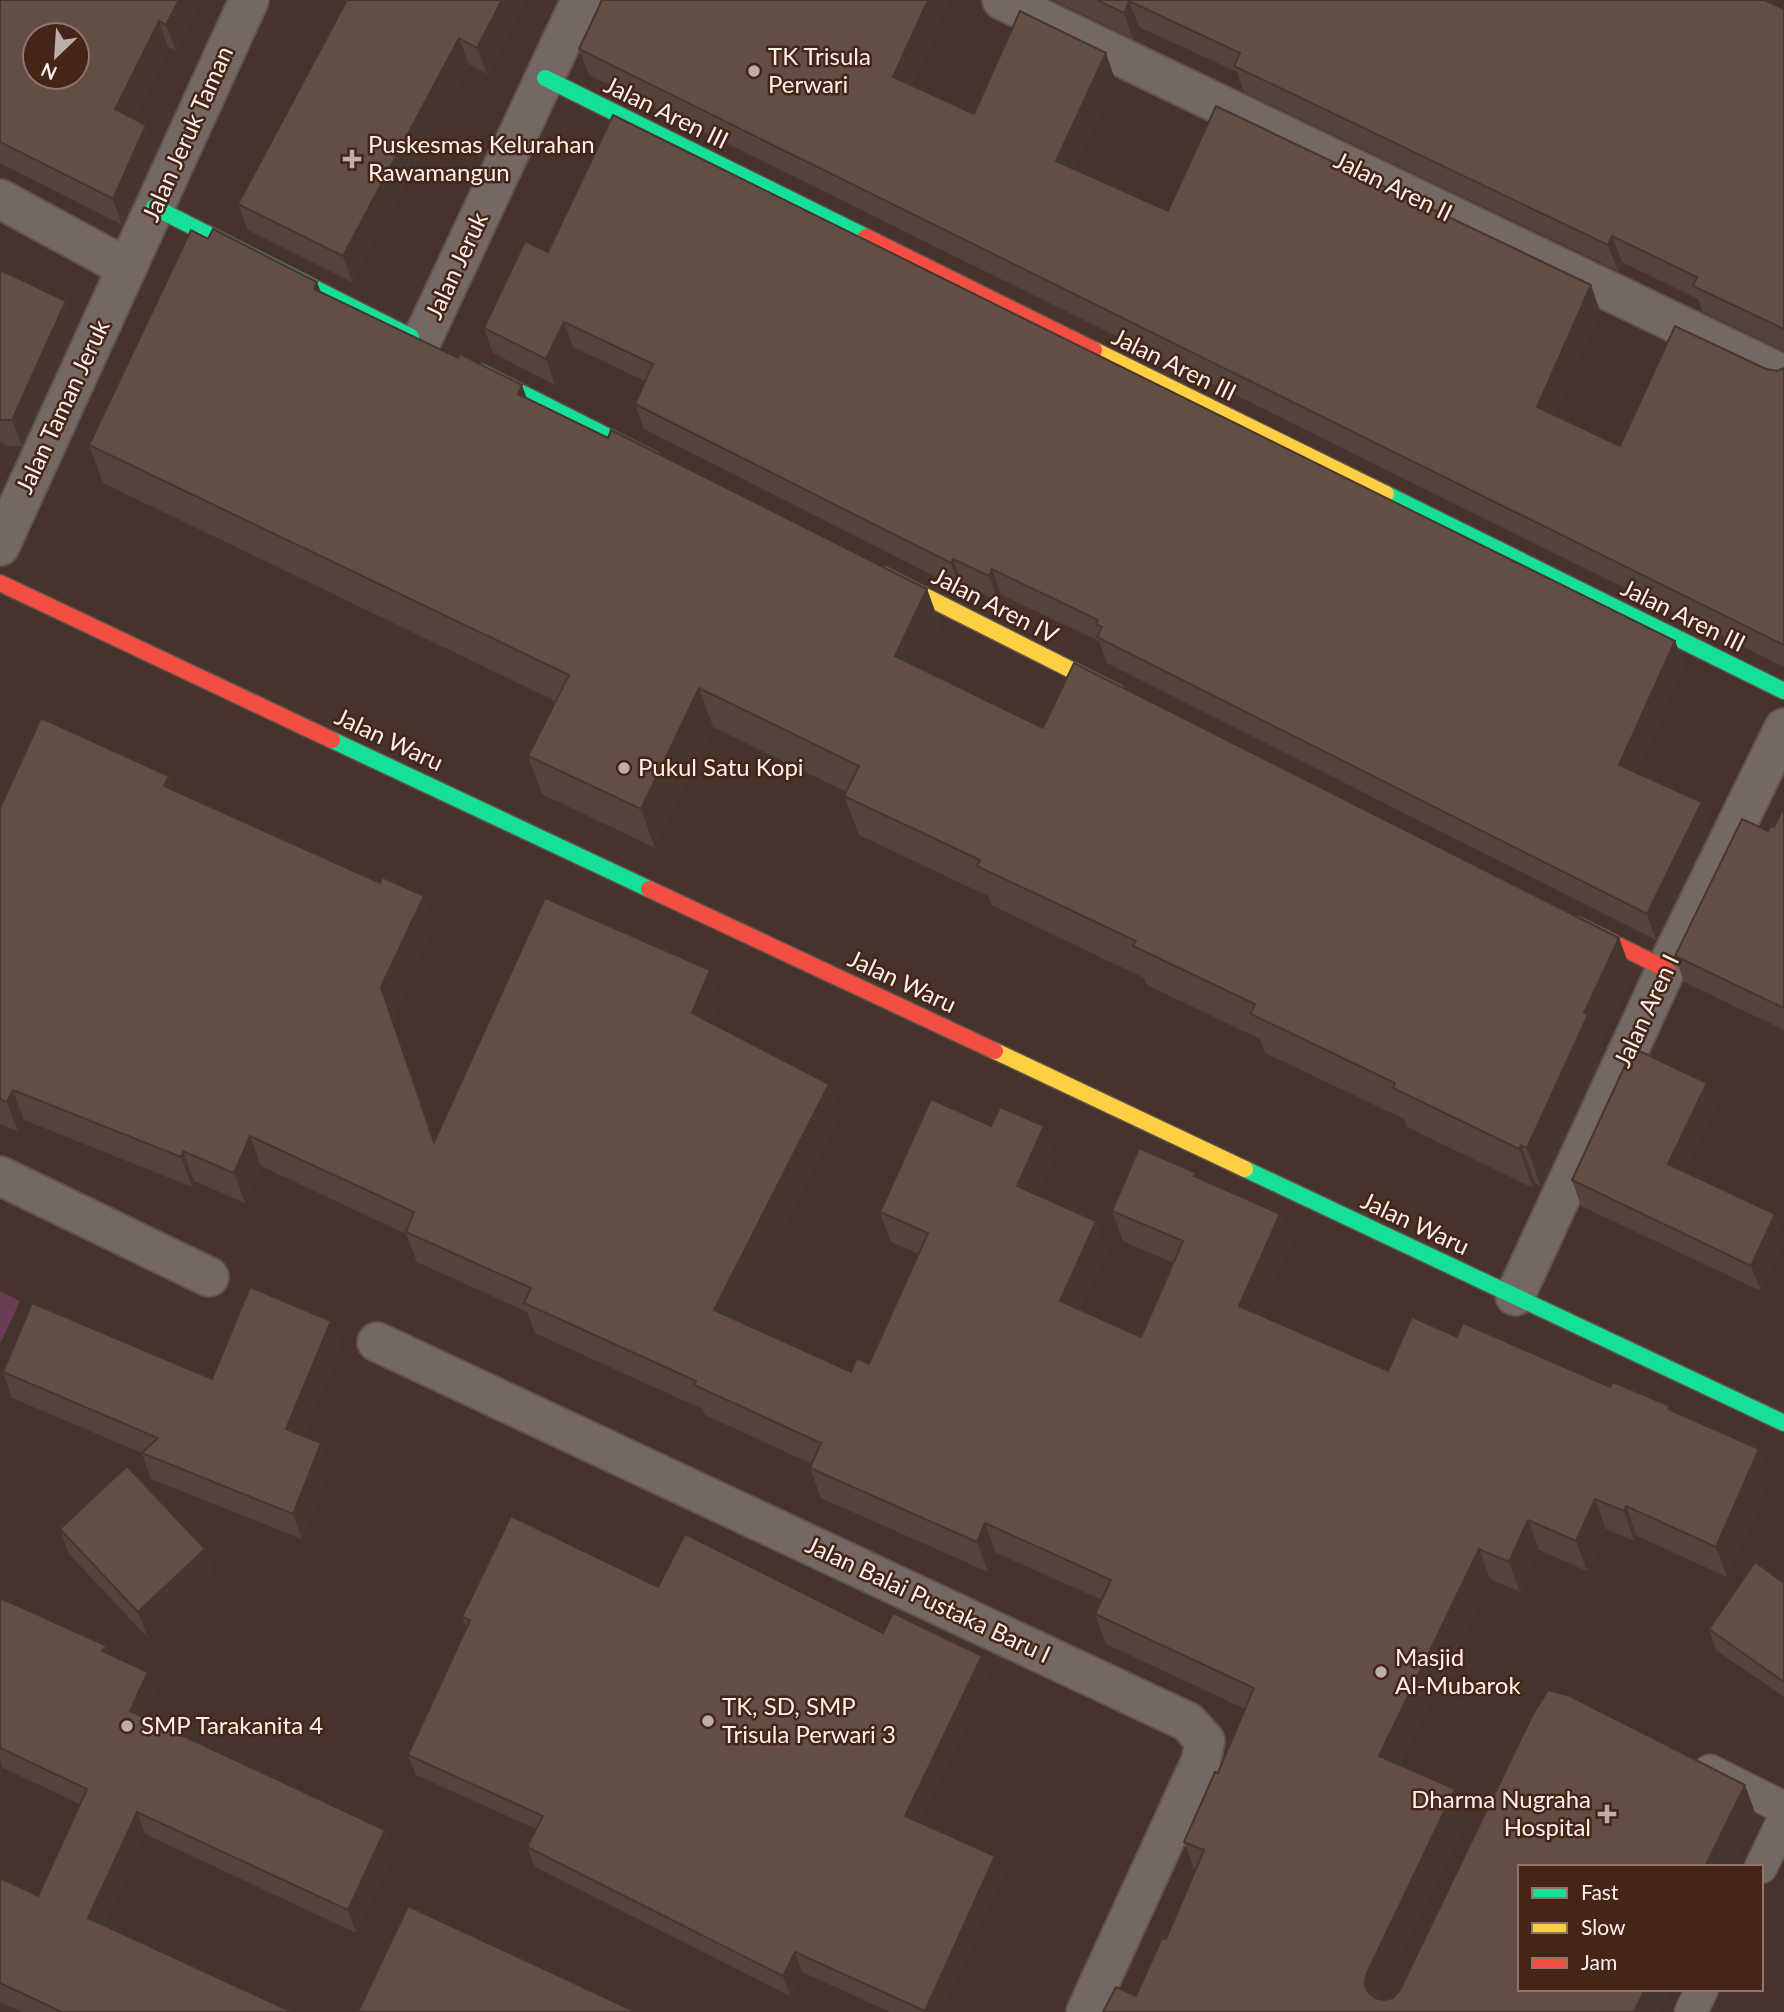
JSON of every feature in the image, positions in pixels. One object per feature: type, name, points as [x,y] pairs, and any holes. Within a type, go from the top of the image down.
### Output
[{"type":"street","name":"Jalan Jeruk Taman","points":[[127,268],[249,0]]},
{"type":"street","name":"Jalan Jeruk","points":[[428,346],[581,0]]},
{"type":"street","name":"Jalan Aren II","points":[[1002,0],[1784,375]]},
{"type":"street","name":"Jalan Aren III","points":[[545,78],[1784,691]]},
{"type":"street","points":[[0,200],[127,268]]},
{"type":"street","points":[[154,207],[428,346]]},
{"type":"street","name":"Jalan Taman Jeruk","points":[[0,546],[127,268]]},
{"type":"street","points":[[471,368],[670,467]]},
{"type":"street","name":"Jalan Aren IV","points":[[869,568],[1128,698]]},
{"type":"street","name":"Jalan Waru","points":[[0,583],[1784,1423]]},
{"type":"street","name":"Jalan Aren I","points":[[1516,1296],[1666,969],[1784,728]]},
{"type":"street","points":[[1557,915],[1666,969]]},
{"type":"street","points":[[0,1176],[209,1277]]},
{"type":"street","name":"Jalan Balai Pustaka Baru I","points":[[377,1342],[1188,1722],[1205,1741],[1201,1761],[1086,2012]]},
{"type":"lane","points":[[1686,1758],[1784,1808]]},
{"type":"lane","points":[[1762,1865],[1784,1819]]},
{"type":"lane","points":[[1690,2012],[1701,1991]]},
{"type":"shaded area","points":[[0,1291],[20,1301],[0,1344]]},
{"type":"building","points":[[0,0],[179,0],[166,25],[159,21],[115,109],[146,125],[113,199],[0,142]]},
{"type":"building","points":[[347,0],[502,0],[477,48],[459,38],[343,256],[238,204]]},
{"type":"building","points":[[602,0],[928,0],[893,77],[974,114],[1020,11],[1106,53],[1056,161],[1168,211],[1216,106],[1591,285],[1537,407],[1620,446],[1675,326],[1766,369],[1777,371],[1784,368],[1784,645],[579,49]]},
{"type":"building","points":[[1097,0],[1764,0],[1784,9],[1784,329],[1693,286],[1697,277],[1612,236],[1608,245],[1234,66],[1240,53],[1129,1],[1124,13]]},
{"type":"building","points":[[613,115],[1675,641],[1619,765],[1702,802],[1647,914],[1097,637],[1102,627],[1096,624],[1098,620],[992,569],[989,576],[953,559],[951,563],[635,404],[653,364],[564,322],[546,359],[484,328],[525,241],[548,252]]},
{"type":"building","points":[[213,229],[317,282],[314,289],[458,358],[460,354],[522,385],[518,394],[608,438],[611,430],[927,589],[895,656],[1043,728],[1074,663],[1619,938],[1584,1013],[1588,1015],[1527,1148],[1521,1145],[1519,1149],[1393,1088],[1395,1083],[1251,1014],[1255,1004],[1133,946],[1136,941],[977,866],[980,860],[844,796],[859,766],[699,688],[641,809],[528,756],[569,675],[89,445],[191,230],[208,239]]},
{"type":"building","points":[[0,270],[66,301],[12,420],[0,420]]},
{"type":"building","points":[[41,718],[169,776],[164,786],[380,883],[382,877],[424,896],[381,987],[434,1142],[545,898],[710,970],[692,1013],[829,1084],[714,1310],[851,1372],[857,1358],[869,1364],[928,1233],[880,1212],[931,1099],[991,1126],[1000,1107],[1044,1126],[1017,1186],[1096,1221],[1060,1301],[1141,1337],[1183,1241],[1112,1211],[1139,1148],[1280,1214],[1239,1306],[1388,1371],[1412,1317],[1457,1337],[1463,1323],[1610,1387],[1613,1382],[1670,1406],[1668,1409],[1759,1449],[1716,1547],[1626,1506],[1624,1511],[1595,1499],[1576,1541],[1528,1520],[1509,1562],[1479,1549],[1379,1756],[1455,1789],[1366,1975],[1368,1992],[1375,1998],[1384,2000],[1393,1998],[1400,1990],[1533,1714],[1548,1690],[1570,1696],[1745,1785],[1706,1865],[1518,1865],[1518,1991],[1644,1991],[1634,2012],[1103,2012],[1116,1987],[1136,1996],[1162,1938],[1166,1939],[1204,1850],[1184,1842],[1215,1772],[1218,1773],[1254,1688],[1095,1614],[1111,1580],[985,1523],[977,1542],[810,1468],[821,1443],[694,1385],[696,1381],[524,1303],[531,1288],[406,1232],[414,1212],[250,1136],[234,1173],[183,1151],[181,1157],[13,1090],[7,1102],[0,1099],[0,808]]},
{"type":"building","points":[[1784,807],[1784,1008],[1675,956],[1742,819],[1768,831],[1771,826],[1774,827]]},
{"type":"building","points":[[1633,1048],[1707,1083],[1668,1164],[1775,1214],[1751,1266],[1572,1180]]},
{"type":"building","points":[[250,1287],[331,1321],[286,1429],[321,1443],[293,1514],[142,1453],[158,1438],[3,1372],[32,1303],[212,1379]]},
{"type":"building","points":[[127,1466],[205,1549],[138,1612],[60,1529]]},
{"type":"building","points":[[511,1516],[658,1587],[685,1534],[883,1633],[893,1613],[982,1656],[905,1816],[995,1856],[925,2011],[795,1952],[783,1976],[527,1847],[543,1816],[408,1755],[470,1620],[462,1617]]},
{"type":"building","points":[[1755,1562],[1784,1583],[1784,1682],[1709,1629]]},
{"type":"building","points":[[0,1598],[107,1646],[102,1651],[148,1672],[130,1711],[385,1830],[348,1910],[137,1812],[88,1918],[292,2012],[62,2012],[0,1983],[0,1878],[38,1896],[87,1789],[0,1748]]},
{"type":"building","points":[[408,1906],[636,2012],[358,2012]]},
{"type":"traffic: fast","points":[[545,78],[866,237]]},
{"type":"traffic: fast","points":[[154,207],[411,337]]},
{"type":"traffic: fast","points":[[480,372],[654,460]]},
{"type":"traffic: fast","points":[[1386,494],[1784,691]]},
{"type":"traffic: fast","points":[[332,740],[649,889]]},
{"type":"traffic: fast","points":[[1245,1169],[1784,1423]]},
{"type":"traffic: slow","points":[[1094,350],[1386,494]]},
{"type":"traffic: slow","points":[[883,575],[1117,693]]},
{"type":"traffic: slow","points":[[995,1051],[1245,1169]]},
{"type":"traffic: jam","points":[[866,237],[1094,350]]},
{"type":"traffic: jam","points":[[0,583],[332,740]]},
{"type":"traffic: jam","points":[[649,889],[995,1051]]},
{"type":"traffic: jam","points":[[1577,925],[1666,969]]},
{"type":"place","name":"TK Trisula Perwari","points":[[754,71]]},
{"type":"place","name":"Puskesmas Kelurahan Rawamangun","points":[[352,159]]},
{"type":"place","name":"Pukul Satu Kopi","points":[[624,768]]},
{"type":"place","name":"Masjid Al-Mubarok","points":[[1381,1672]]},
{"type":"place","name":"TK, SD, SMP Trisula Perwari 3","points":[[708,1721]]},
{"type":"place","name":"SMP Tarakanita 4","points":[[127,1726]]},
{"type":"place","name":"Dharma Nugraha Hospital","points":[[1607,1814]]}]
